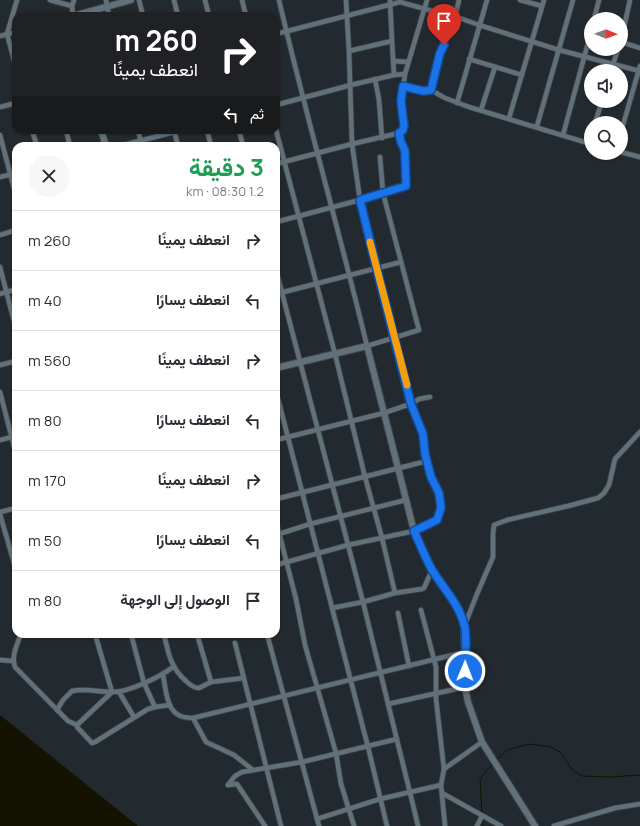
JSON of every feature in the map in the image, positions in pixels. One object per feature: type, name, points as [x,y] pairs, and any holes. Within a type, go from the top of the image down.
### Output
[{"type":"street","points":[[13,12],[17,0]]},
{"type":"street","points":[[50,0],[72,6]]},
{"type":"street","points":[[73,12],[72,6],[74,0]]},
{"type":"street","points":[[83,12],[106,3],[131,0]]},
{"type":"street","points":[[139,0],[142,12]]},
{"type":"street","points":[[174,0],[177,12]]},
{"type":"street","points":[[205,0],[209,12]]},
{"type":"street","points":[[242,0],[245,12]]},
{"type":"street","points":[[279,0],[414,531],[432,570],[451,596],[459,611],[464,627],[465,687],[468,702],[482,742],[535,826]]},
{"type":"street","points":[[280,564],[348,545],[414,531],[437,520],[440,515],[441,508],[439,493],[431,477],[425,454],[423,434],[411,404],[360,200],[352,144],[351,85],[346,0]]},
{"type":"street","points":[[280,164],[352,144],[382,138],[399,133],[403,130],[404,126],[401,101],[404,74],[427,0]]},
{"type":"street","points":[[431,90],[440,53],[453,25],[459,0]]},
{"type":"street","points":[[457,103],[487,0]]},
{"type":"street","points":[[520,0],[542,6]]},
{"type":"street","points":[[509,118],[544,0]]},
{"type":"street","points":[[537,126],[573,0]]},
{"type":"street","points":[[596,12],[599,0]]},
{"type":"street","points":[[627,12],[630,0]]},
{"type":"street","points":[[280,33],[347,16],[390,2],[401,1],[424,9],[455,16],[479,25],[585,57],[614,64],[616,56]]},
{"type":"street","points":[[390,2],[394,75]]},
{"type":"street","points":[[12,17],[7,34],[12,53]]},
{"type":"street","points":[[0,36],[12,33]]},
{"type":"street","points":[[349,51],[392,41]]},
{"type":"street","points":[[628,44],[640,48]]},
{"type":"street","points":[[562,135],[585,57]]},
{"type":"street","points":[[469,59],[522,75]]},
{"type":"street","points":[[393,61],[408,62]]},
{"type":"street","points":[[481,110],[495,67]]},
{"type":"street","points":[[626,116],[640,69],[628,67]]},
{"type":"street","points":[[280,104],[375,79],[404,74]]},
{"type":"street","points":[[375,79],[379,100],[382,138]]},
{"type":"street","points":[[403,86],[423,91],[431,90],[457,103],[584,141]]},
{"type":"street","points":[[0,107],[12,104]]},
{"type":"street","points":[[280,221],[384,194],[406,186],[405,151],[399,133]]},
{"type":"street","points":[[139,134],[141,140]]},
{"type":"street","points":[[134,142],[163,134]]},
{"type":"street","points":[[0,135],[12,181]]},
{"type":"street","points":[[280,146],[317,284],[395,593]]},
{"type":"street","points":[[628,154],[640,157]]},
{"type":"street","points":[[280,367],[367,346],[419,330],[384,194],[380,157]]},
{"type":"street","points":[[0,177],[10,174]]},
{"type":"street","points":[[0,235],[12,231]]},
{"type":"street","points":[[282,292],[401,262]]},
{"type":"street","points":[[0,267],[12,314]]},
{"type":"street","points":[[280,285],[363,602],[418,826]]},
{"type":"street","points":[[0,294],[12,290]]},
{"type":"street","points":[[0,365],[12,362]]},
{"type":"street","points":[[0,392],[12,430]]},
{"type":"street","points":[[280,439],[384,413],[411,404],[419,399],[430,397]]},
{"type":"street","points":[[280,408],[350,681],[368,745],[387,826]]},
{"type":"street","points":[[464,627],[493,557],[494,525],[507,520],[598,498],[604,493],[609,485],[615,459],[640,432]]},
{"type":"street","points":[[0,440],[12,437]]},
{"type":"street","points":[[280,498],[427,461]]},
{"type":"street","points":[[280,533],[310,524],[406,500]]},
{"type":"street","points":[[12,509],[0,513],[12,555]]},
{"type":"street","points":[[280,541],[296,599],[305,645],[336,753],[341,784],[354,826]]},
{"type":"street","points":[[332,608],[363,602],[395,593],[424,588],[432,570]]},
{"type":"street","points":[[421,610],[437,676],[436,693],[444,769],[441,785],[445,826]]},
{"type":"street","points":[[398,613],[409,666]]},
{"type":"street","points":[[20,638],[13,661],[17,671],[68,721],[77,725],[77,728],[94,743],[134,717],[155,707],[170,705]]},
{"type":"street","points":[[96,638],[112,692]]},
{"type":"street","points":[[131,638],[144,683],[155,707]]},
{"type":"street","points":[[165,638],[173,667],[179,675],[196,688],[203,687],[211,682],[244,678]]},
{"type":"street","points":[[197,638],[211,682]]},
{"type":"street","points":[[269,638],[319,826]]},
{"type":"street","points":[[235,643],[268,768],[281,826]]},
{"type":"street","points":[[163,675],[172,711],[176,715],[182,717],[193,718],[380,674],[465,652]]},
{"type":"street","points":[[0,660],[13,661]]},
{"type":"street","points":[[57,710],[72,691],[83,690],[119,692],[163,675],[173,667]]},
{"type":"street","points":[[388,704],[465,687]]},
{"type":"street","points":[[77,725],[112,692]]},
{"type":"street","points":[[119,692],[134,717]]},
{"type":"street","points":[[193,718],[206,742],[234,755],[253,770]]},
{"type":"street","points":[[265,826],[237,784],[228,786],[235,776],[242,772],[302,762],[397,739]]},
{"type":"street","points":[[444,769],[482,742]]},
{"type":"street","points":[[317,819],[380,799],[441,785]]},
{"type":"street","points":[[442,793],[501,826]]},
{"type":"street","points":[[554,826],[615,808],[640,804]]},
{"type":"street","points":[[477,826],[482,816]]},
{"type":"shaded area","points":[[0,715],[138,826],[0,826]]},
{"type":"waterway","points":[[497,759],[507,750],[529,744],[551,747],[561,753],[572,770],[582,776],[610,777],[640,775]]},
{"type":"waterway","points":[[482,813],[480,780],[492,765]]},
{"type":"waterway","points":[[483,821],[483,826]]},
{"type":"slow traffic","points":[[370,242],[407,385]]},
{"type":"route","points":[[444,45],[440,53],[431,90],[423,91],[403,86],[401,101],[404,126],[403,130],[399,133],[405,151],[406,186],[384,194],[360,200],[411,404],[423,434],[425,454],[431,477],[439,493],[441,508],[439,518],[433,523],[414,531],[432,570],[451,596],[459,611],[465,634],[465,671]]}]
